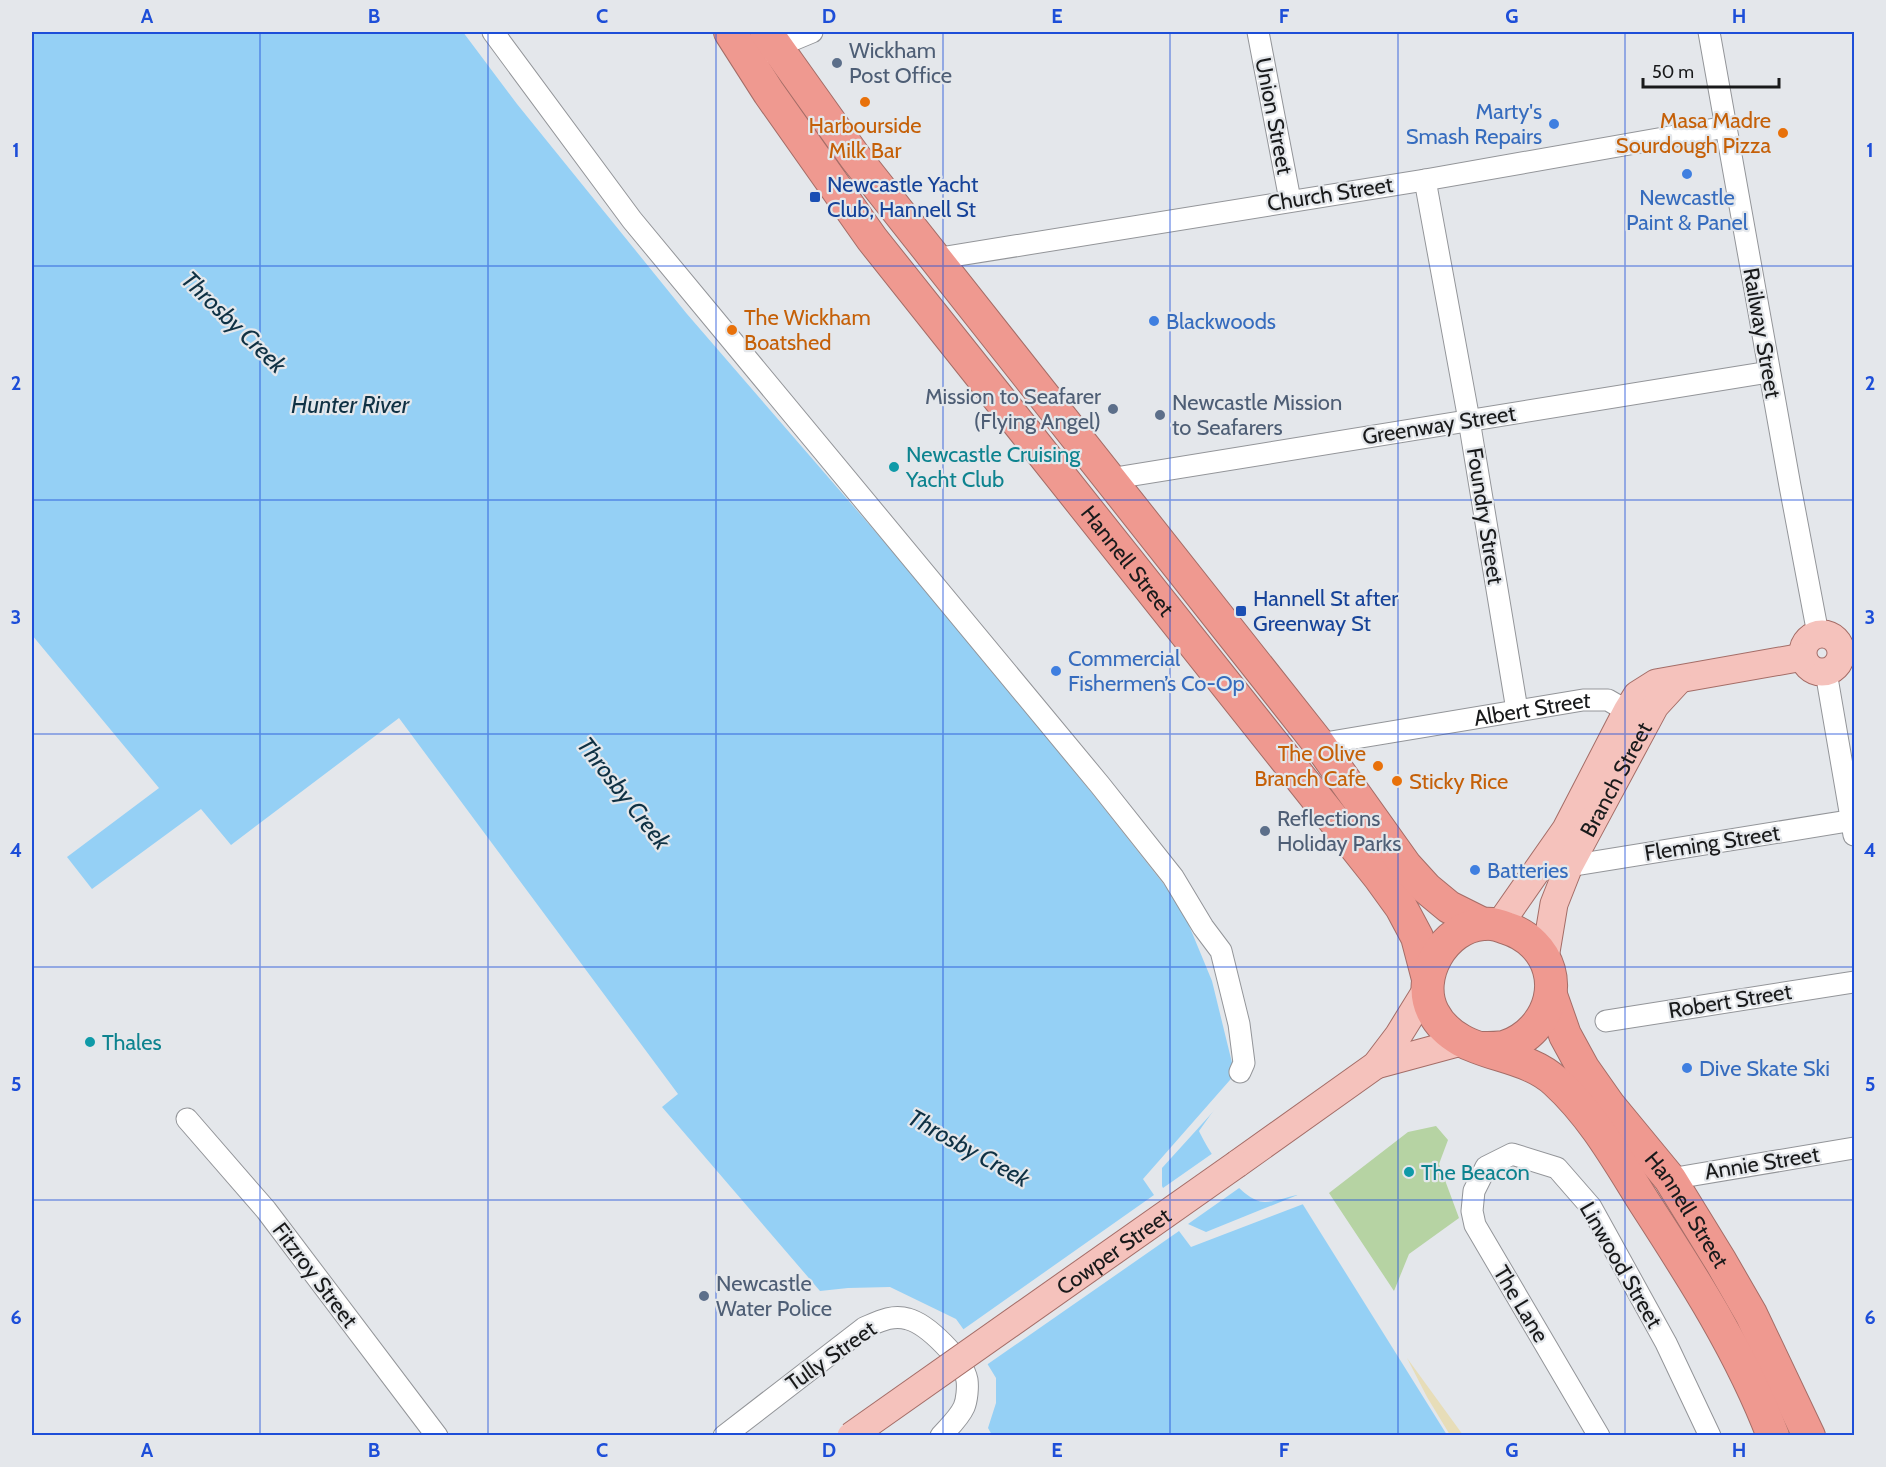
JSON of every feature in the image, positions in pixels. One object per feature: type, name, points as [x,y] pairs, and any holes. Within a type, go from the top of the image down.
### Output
[{"type":"highway","name":"Hannell Street","points":[[730,32],[749,64],[872,239],[1380,878],[1401,907],[1417,937],[1428,984]]},
{"type":"highway","name":"Hannell Street","points":[[771,39],[855,158],[1319,744],[1406,866],[1426,888],[1449,907],[1491,925]]},
{"type":"highway","points":[[1491,925],[1518,931],[1533,942],[1545,958],[1551,976],[1551,995],[1543,1018],[1527,1036],[1506,1047],[1471,1045],[1444,1029],[1432,1011],[1428,984],[1434,958],[1448,941],[1466,929],[1491,925]]},
{"type":"highway","name":"Hannell Street","points":[[1551,995],[1565,1035],[1583,1068],[1609,1105],[1670,1179],[1751,1314],[1809,1436]]},
{"type":"highway","name":"Hannell Street","points":[[1471,1045],[1521,1060],[1553,1079],[1580,1104],[1672,1244],[1724,1333],[1745,1372],[1773,1436]]},
{"type":"main road","points":[[1818,634],[1830,636],[1839,644],[1840,657],[1814,670],[1803,657],[1804,645],[1812,636],[1818,634]]},
{"type":"main road","name":"Albert Street","points":[[1626,711],[1637,695],[1656,683],[1803,657]]},
{"type":"main road","name":"Branch Street","points":[[1545,958],[1559,886],[1655,706],[1681,678]]},
{"type":"main road","name":"Branch Street","points":[[1491,925],[1566,829],[1626,711]]},
{"type":"main road","name":"Cowper Street","points":[[851,1436],[1376,1065],[1398,1036],[1428,984]]},
{"type":"main road","name":"Cowper Street","points":[[1376,1065],[1471,1045]]},
{"type":"street","points":[[493,32],[632,220],[1093,776],[1173,877],[1203,927],[1221,951],[1239,1024],[1244,1064],[1240,1072]]},
{"type":"street","points":[[749,64],[771,39],[812,32]]},
{"type":"street","name":"Union Street","points":[[1258,32],[1290,200]]},
{"type":"street","name":"Railway Street","points":[[1709,32],[1818,634]]},
{"type":"street","name":"Church Street","points":[[934,259],[1425,180],[1726,127]]},
{"type":"street","name":"Foundry Street","points":[[1425,180],[1469,420],[1517,710]]},
{"type":"street","name":"Greenway Street","points":[[1109,479],[1769,372]]},
{"type":"street","points":[[1840,657],[1854,825]]},
{"type":"street","name":"Albert Street","points":[[1319,744],[1583,700],[1608,700],[1626,711]]},
{"type":"street","name":"Fleming Street","points":[[1569,866],[1854,825]]},
{"type":"street","name":"Robert Street","points":[[1606,1021],[1854,982]]},
{"type":"street","name":"Fitzroy Street","points":[[187,1119],[266,1210],[437,1436]]},
{"type":"street","name":"Annie Street","points":[[1670,1179],[1854,1148]]},
{"type":"street","name":"Linwood Street","points":[[1486,1167],[1512,1154],[1557,1168],[1591,1207],[1666,1343],[1710,1436]]},
{"type":"street","name":"The Lane","points":[[1486,1167],[1474,1191],[1472,1211],[1475,1225],[1599,1436]]},
{"type":"street","name":"Tully Street","points":[[724,1436],[864,1328],[888,1318],[906,1318],[923,1324],[936,1335],[967,1378],[964,1406],[958,1418],[941,1436]]},
{"type":"green space","points":[[1436,1126],[1448,1140],[1439,1164],[1459,1218],[1409,1254],[1394,1291],[1329,1193],[1408,1132]]},
{"type":"sand","points":[[1407,1358],[1463,1435],[1450,1435]]},
{"type":"water","name":"Hunter River","points":[[32,32],[463,32],[517,104],[687,314],[938,604],[1181,906],[1212,981],[1236,1079],[1199,1131],[1226,1174],[1246,1194],[1265,1202],[1297,1195],[1447,1435],[992,1435],[988,1428],[996,1403],[996,1378],[956,1319],[890,1287],[820,1291],[662,1107],[678,1094],[399,718],[231,845],[201,809],[92,889],[67,857],[159,788],[32,635]]},
{"type":"pier","points":[[1237,1072],[1239,1080],[1231,1092],[1162,1168],[1163,1188],[1213,1153],[1242,1186],[1188,1224],[1206,1232],[1300,1194],[1306,1203],[1191,1247],[1179,1231],[985,1366],[961,1331],[1154,1195],[1143,1179]]},
{"type":"place","name":"Wickham Post Office","points":[[837,63]]},
{"type":"place","name":"Harbourside Milk Bar","points":[[865,102]]},
{"type":"place","name":"Marty's Smash Repairs","points":[[1554,124]]},
{"type":"place","name":"Masa Madre Sourdough Pizza","points":[[1783,133]]},
{"type":"place","name":"Newcastle Paint & Panel","points":[[1687,174]]},
{"type":"place","name":"Newcastle Yacht Club, Hannell St","points":[[815,197]]},
{"type":"place","name":"Blackwoods","points":[[1154,321]]},
{"type":"place","name":"The Wickham Boatshed","points":[[732,330]]},
{"type":"place","name":"Mission to Seafarer (Flying Angel)","points":[[1113,409]]},
{"type":"place","name":"Newcastle Mission to Seafarers","points":[[1160,415]]},
{"type":"place","name":"Newcastle Cruising Yacht Club","points":[[894,467]]},
{"type":"place","name":"Hannell St after Greenway St","points":[[1241,611]]},
{"type":"place","name":"Commercial Fishermen’s Co-Op","points":[[1056,671]]},
{"type":"place","name":"The Olive Branch Cafe","points":[[1378,766]]},
{"type":"place","name":"Sticky Rice","points":[[1397,781]]},
{"type":"place","name":"Reflections Holiday Parks","points":[[1265,831]]},
{"type":"place","name":"Batteries","points":[[1475,870]]},
{"type":"place","name":"Thales","points":[[90,1042]]},
{"type":"place","name":"Dive Skate Ski","points":[[1687,1068]]},
{"type":"place","name":"The Beacon","points":[[1409,1172]]},
{"type":"place","name":"Newcastle Water Police","points":[[704,1296]]},
{"type":"water label","name":"Throsby Creek","points":[[234,322]]},
{"type":"water label","name":"Throsby Creek","points":[[624,793]]},
{"type":"water label","name":"Throsby Creek","points":[[969,1148]]}]
